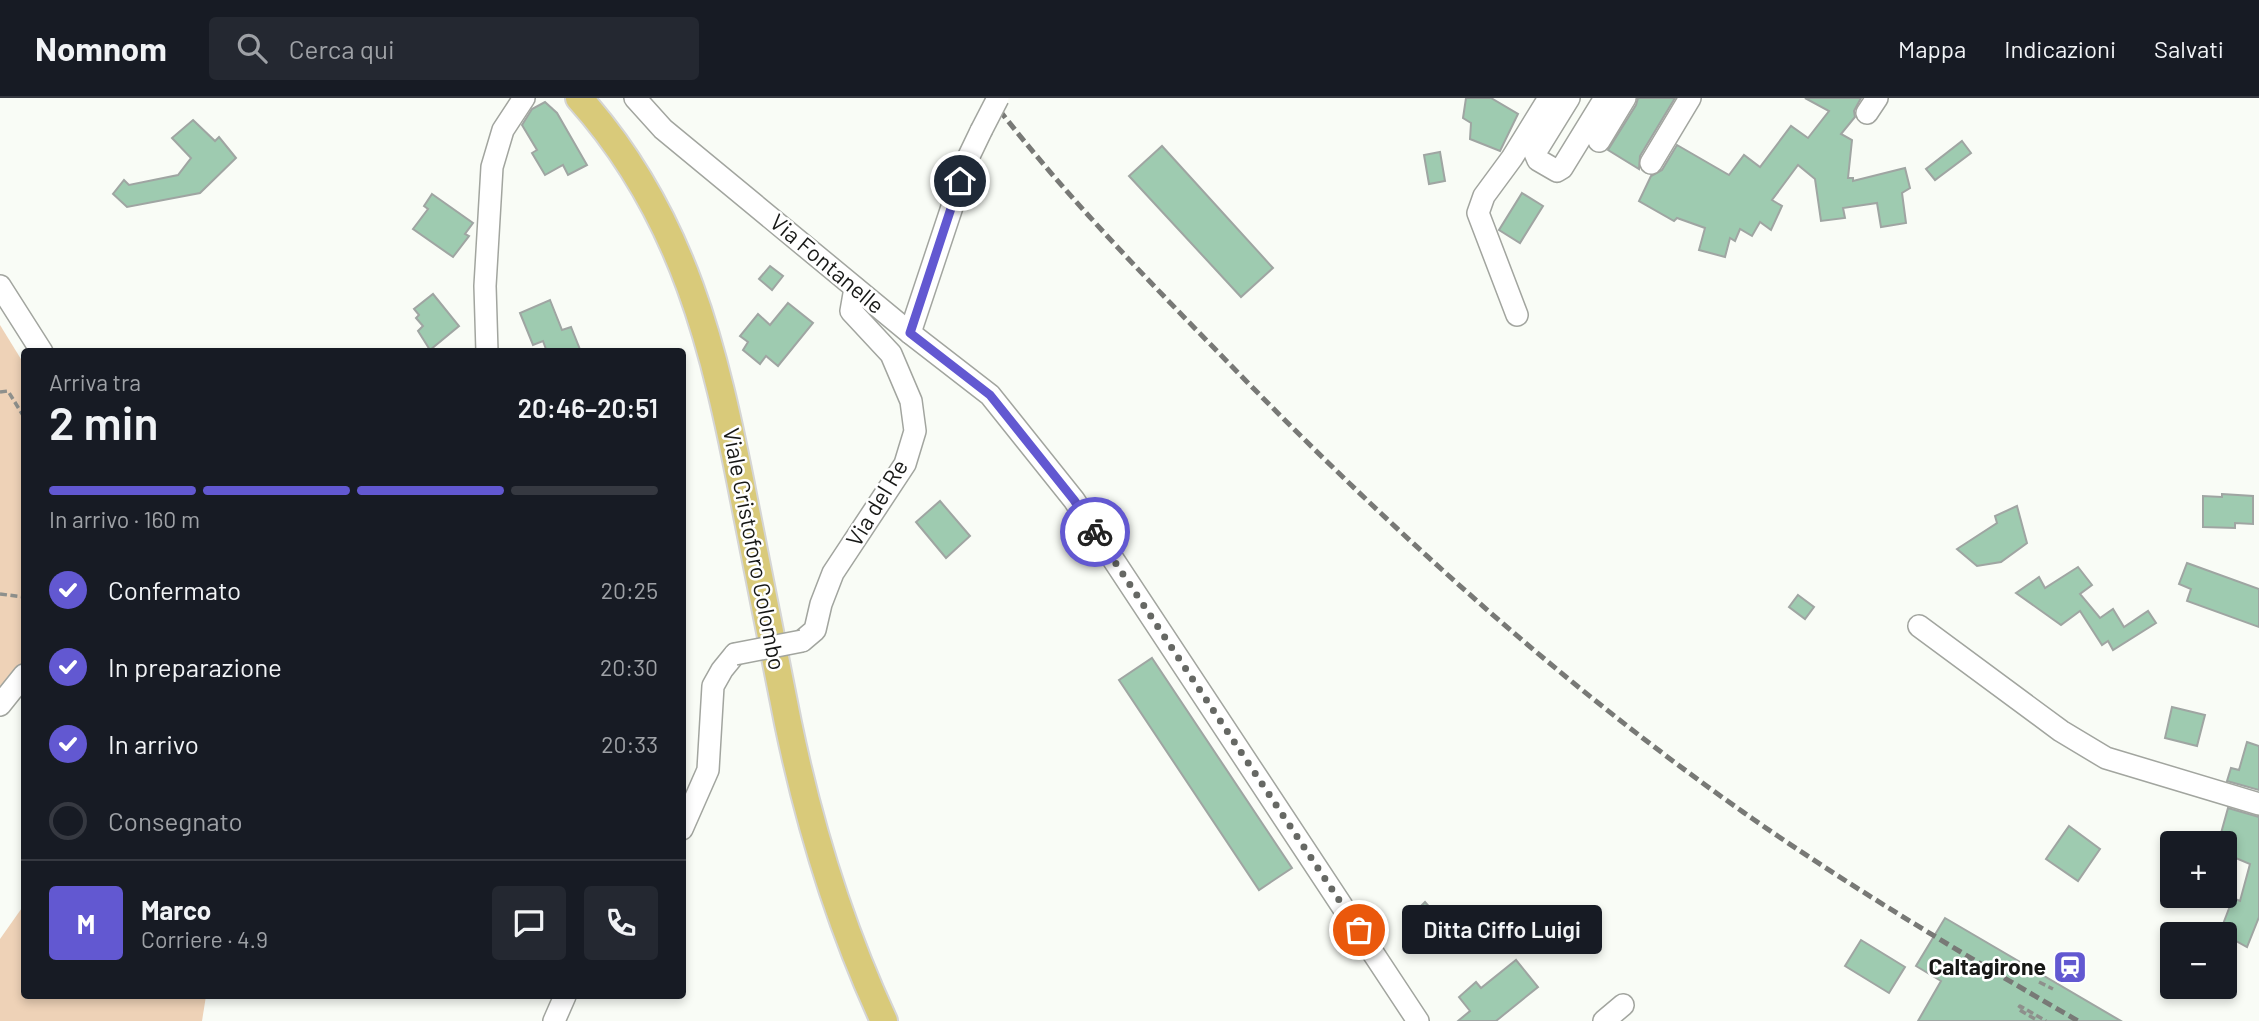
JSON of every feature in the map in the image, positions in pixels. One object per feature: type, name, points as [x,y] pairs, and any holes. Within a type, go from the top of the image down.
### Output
[{"type":"main road","name":"Viale Cristoforo Colombo","points":[[579,98],[619,148],[651,197],[680,256],[703,321],[727,411],[789,727],[814,829],[844,925],[881,1020]]},
{"type":"street","points":[[487,348],[485,286],[492,167],[503,130],[524,98]]},
{"type":"street","name":"Via Fontanelle","points":[[635,98],[663,129],[910,333],[990,395],[1074,500],[1418,1021]]},
{"type":"street","points":[[910,333],[969,156],[998,98]]},
{"type":"street","points":[[1517,315],[1478,212],[1484,196],[1512,158],[1549,98]]},
{"type":"street","points":[[1569,98],[1535,153],[1538,160],[1557,171],[1562,168],[1605,98]]},
{"type":"street","points":[[1599,141],[1625,98]]},
{"type":"street","points":[[1651,163],[1690,98]]},
{"type":"street","points":[[0,286],[39,348]]},
{"type":"street","name":"Via del Re","points":[[686,819],[708,770],[713,686],[722,670],[734,654],[802,641],[816,630],[821,604],[833,573],[905,464],[915,431],[911,401],[891,354],[851,312],[855,288]]},
{"type":"street","points":[[1919,626],[2061,731],[2106,758],[2259,804]]},
{"type":"street","points":[[0,705],[21,679]]},
{"type":"street","points":[[554,1021],[564,999]]},
{"type":"street","points":[[1604,1021],[1623,1005]]},
{"type":"path","points":[[0,392],[8,391],[21,412]]},
{"type":"path","points":[[0,594],[21,597]]},
{"type":"path","points":[[2039,982],[2053,989]]},
{"type":"path","points":[[2035,1019],[2018,1009],[2020,1006],[2046,1021]]},
{"type":"shaded area","points":[[0,325],[21,359],[21,667],[0,694]]},
{"type":"shaded area","points":[[21,909],[21,999],[206,999],[202,1021],[0,1021],[0,939]]},
{"type":"building","points":[[1466,98],[1491,98],[1518,114],[1500,151],[1470,139],[1471,123],[1463,118]]},
{"type":"building","points":[[1638,98],[1675,98],[1640,156],[1639,169],[1608,150]]},
{"type":"building","points":[[1805,98],[1861,98],[1854,111],[1855,117],[1841,134],[1852,140],[1848,178],[1853,178],[1853,181],[1905,168],[1910,188],[1902,193],[1906,223],[1881,227],[1877,203],[1843,208],[1845,218],[1821,221],[1815,179],[1798,165],[1772,200],[1782,206],[1771,230],[1760,222],[1752,236],[1740,229],[1735,241],[1730,238],[1725,257],[1699,250],[1705,228],[1677,218],[1674,221],[1639,201],[1651,176],[1662,170],[1677,145],[1729,175],[1744,155],[1760,167],[1791,126],[1808,138],[1829,111]]},
{"type":"building","points":[[545,102],[557,113],[587,165],[568,175],[563,165],[545,175],[532,153],[537,150],[522,125],[532,109]]},
{"type":"building","points":[[193,120],[215,141],[219,137],[236,158],[200,193],[127,207],[113,194],[124,180],[129,185],[178,175],[191,158],[172,138]]},
{"type":"building","points":[[1962,141],[1971,153],[1935,180],[1926,169]]},
{"type":"building","points":[[1162,146],[1273,268],[1241,297],[1129,176]]},
{"type":"building","points":[[1440,152],[1445,181],[1429,184],[1424,155]]},
{"type":"building","points":[[1522,193],[1543,206],[1520,243],[1499,230]]},
{"type":"building","points":[[432,194],[473,223],[465,234],[469,236],[453,257],[413,229],[428,209],[424,206]]},
{"type":"building","points":[[770,266],[783,276],[772,290],[759,279]]},
{"type":"building","points":[[433,294],[459,326],[432,348],[429,348],[418,331],[423,326],[416,318],[419,315],[414,309]]},
{"type":"building","points":[[550,300],[562,330],[571,327],[579,348],[546,348],[543,341],[533,345],[520,313]]},
{"type":"building","points":[[788,303],[813,323],[778,366],[766,356],[760,364],[743,350],[748,342],[740,336],[758,314],[770,325]]},
{"type":"building","points":[[2222,494],[2253,496],[2253,524],[2235,523],[2235,528],[2203,527],[2203,496],[2222,497]]},
{"type":"building","points":[[940,501],[970,536],[946,558],[916,522]]},
{"type":"building","points":[[2017,506],[2027,543],[2001,562],[1977,566],[1957,549],[1997,523],[1995,516]]},
{"type":"building","points":[[2187,563],[2259,589],[2259,627],[2187,601],[2191,589],[2179,584]]},
{"type":"building","points":[[2078,567],[2092,585],[2080,594],[2100,618],[2113,609],[2124,627],[2148,611],[2156,623],[2113,650],[2108,641],[2102,645],[2080,611],[2061,625],[2016,593],[2039,577],[2045,588]]},
{"type":"building","points":[[1798,595],[1814,607],[1805,619],[1789,607]]},
{"type":"building","points":[[1152,658],[1292,868],[1259,890],[1119,680]]},
{"type":"building","points":[[2172,707],[2205,715],[2197,746],[2165,738]]},
{"type":"building","points":[[2247,742],[2259,746],[2259,790],[2227,781],[2231,768],[2239,770]]},
{"type":"building","points":[[2228,808],[2259,817],[2259,917],[2247,947],[2237,941],[2237,922],[2224,922],[2229,908],[2237,908],[2237,900],[2240,901],[2250,864],[2237,858],[2237,831],[2222,831]]},
{"type":"building","points":[[2069,826],[2100,849],[2078,881],[2046,859]]},
{"type":"building","points":[[1425,902],[1446,926],[1426,946],[1405,922]]},
{"type":"building","points":[[1945,918],[2121,1021],[1918,1021],[1941,981],[1916,966]]},
{"type":"building","points":[[1861,940],[1905,967],[1889,993],[1845,966]]},
{"type":"building","points":[[1516,960],[1538,987],[1496,1021],[1458,1021],[1470,1011],[1459,997],[1476,982],[1481,988]]},
{"type":"railway","points":[[990,98],[1043,164],[1099,227],[1278,414],[1407,538],[1541,656],[1681,767],[1753,819],[1914,923],[2078,1021]]},
{"type":"way so far","points":[[1095,532],[1359,930]]},
{"type":"place","name":"Ditta Ciffo Luigi","points":[[1359,930]]},
{"type":"place","name":"Caltagirone","points":[[2070,967]]},
{"type":"route","points":[[960,181],[910,333],[990,395],[1074,500],[1095,532]]}]
